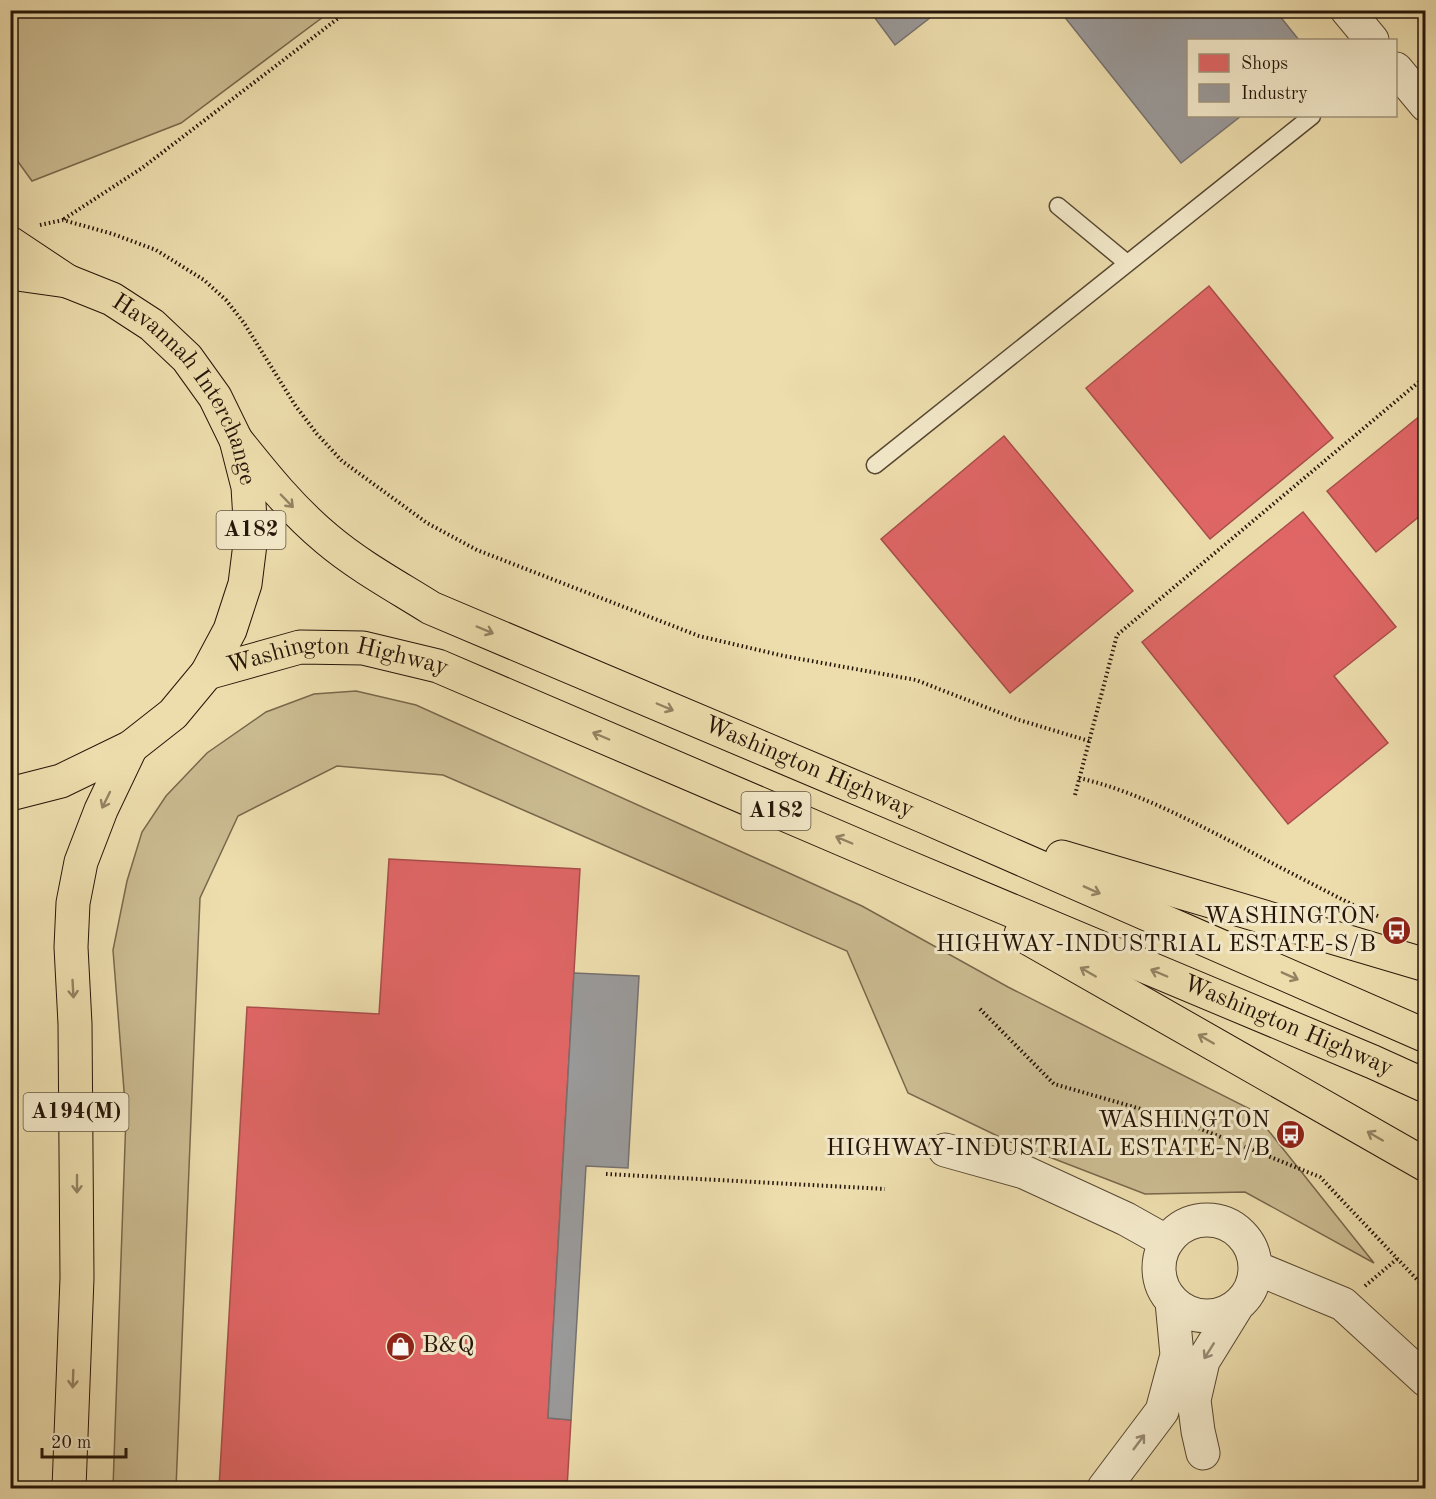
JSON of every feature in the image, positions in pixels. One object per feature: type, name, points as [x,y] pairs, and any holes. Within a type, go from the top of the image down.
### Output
[{"type":"main road","points":[[21,235],[67,281]]},
{"type":"main road","name":"Havannah Interchange","points":[[10,273],[67,281],[112,299],[152,325],[187,358],[215,397],[236,440],[248,487],[251,536],[245,584],[230,630],[207,673],[173,714],[131,747],[61,781],[10,794]]},
{"type":"main road","name":"Washington Highway","points":[[236,440],[284,498],[327,539],[368,570],[431,608],[923,816],[1425,1035]]},
{"type":"main road","name":"Washington Highway","points":[[207,673],[300,647],[363,648],[438,666],[1425,1086]]},
{"type":"main road","name":"A194(M)","points":[[69,1488],[77,1278],[72,903],[81,862],[101,810],[131,747]]},
{"type":"main road","points":[[923,816],[1425,965]]},
{"type":"main road","points":[[898,863],[1425,1165]]},
{"type":"street","points":[[1347,10],[1371,39]]},
{"type":"street","points":[[1397,71],[1425,105]]},
{"type":"street","points":[[945,1150],[1024,1172],[1126,1219],[1167,1242]]},
{"type":"street","points":[[1216,1219],[1232,1225],[1247,1239],[1254,1255],[1256,1268],[1253,1284],[1245,1299],[1222,1314],[1205,1317],[1186,1311],[1172,1302],[1164,1290],[1159,1273],[1160,1256],[1167,1242],[1177,1229],[1189,1222],[1216,1219]]},
{"type":"street","points":[[1256,1268],[1343,1304],[1425,1380]]},
{"type":"street","points":[[1104,1488],[1162,1412],[1177,1355],[1172,1302]]},
{"type":"street","points":[[1162,1412],[1180,1437],[1203,1453],[1194,1400],[1203,1361],[1237,1306]]},
{"type":"lane","points":[[875,465],[1311,117]]},
{"type":"lane","points":[[1058,206],[1127,263]]},
{"type":"path","points":[[21,235],[63,220],[142,168],[349,10]]},
{"type":"path","points":[[63,220],[113,234],[156,250],[204,280],[226,300],[244,323],[295,405],[342,461],[427,523],[477,550],[699,636],[784,656],[916,680],[1016,718],[1089,741]]},
{"type":"path","points":[[1075,795],[1117,635],[1425,376]]},
{"type":"path","points":[[1079,778],[1122,790],[1160,806],[1359,908],[1389,920]]},
{"type":"path","points":[[980,1009],[1054,1084],[1176,1119],[1320,1177],[1425,1289]]},
{"type":"path","points":[[606,1174],[885,1189]]},
{"type":"path","points":[[1343,1304],[1397,1259]]},
{"type":"shaded area","points":[[10,11],[331,11],[181,123],[32,181],[11,152]]},
{"type":"shaded area","points":[[356,691],[416,705],[862,906],[1008,987],[1252,1110],[1374,1263],[1245,1192],[1145,1194],[1008,1141],[908,1093],[847,951],[443,775],[337,766],[238,816],[200,898],[176,1488],[113,1488],[126,1116],[113,950],[127,881],[142,832],[166,796],[207,753],[266,712],[314,694]]},
{"type":"building: Shops","points":[[1209,286],[1333,438],[1210,539],[1086,388]]},
{"type":"building: Shops","points":[[1426,411],[1426,511],[1376,552],[1327,491]]},
{"type":"building: Shops","points":[[1004,436],[1133,591],[1010,693],[881,539]]},
{"type":"building: Shops","points":[[1303,512],[1396,627],[1334,676],[1388,743],[1288,824],[1142,642]]},
{"type":"building: Shops","points":[[389,859],[580,869],[548,1418],[571,1420],[567,1488],[219,1488],[247,1007],[379,1014]]},
{"type":"building: Industry","points":[[869,10],[940,10],[895,45]]},
{"type":"building: Industry","points":[[1059,10],[1275,10],[1298,39],[1187,39],[1187,117],[1240,117],[1181,163]]},
{"type":"building: Industry","points":[[574,973],[639,976],[628,1168],[586,1166],[571,1420],[548,1418]]},
{"type":"place","name":"WASHINGTON HIGHWAY-INDUSTRIAL ESTATE-S/B","points":[[1397,931]]},
{"type":"place","name":"WASHINGTON HIGHWAY-INDUSTRIAL ESTATE-N/B","points":[[1291,1135]]},
{"type":"place","name":"B&Q","points":[[401,1346]]}]
